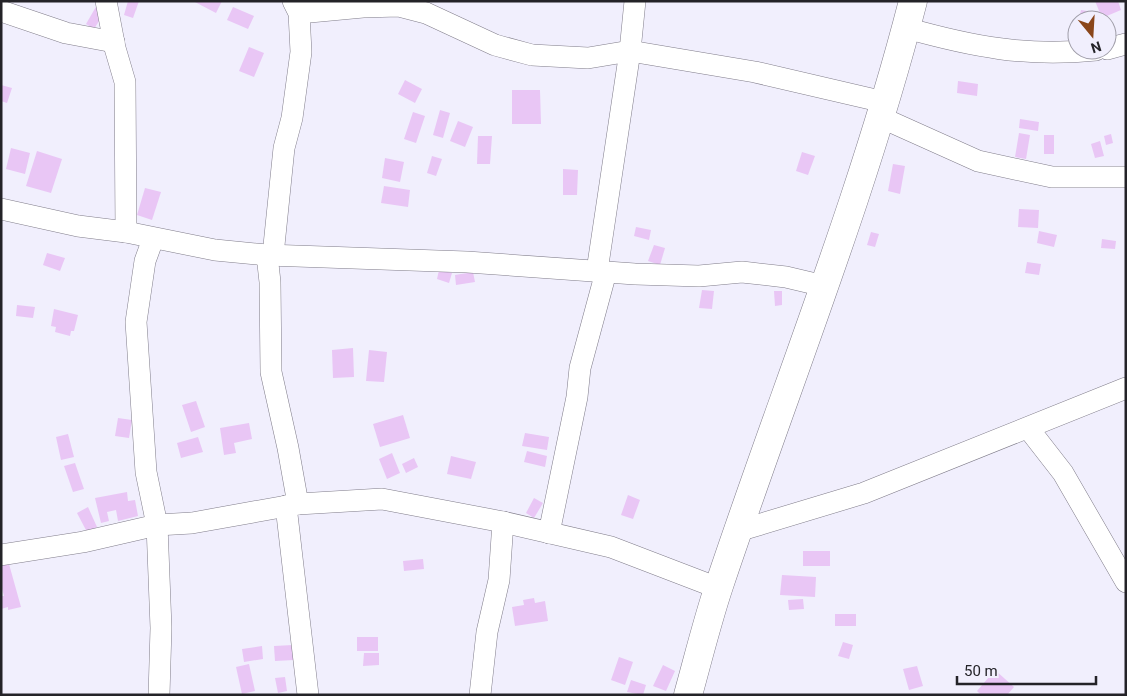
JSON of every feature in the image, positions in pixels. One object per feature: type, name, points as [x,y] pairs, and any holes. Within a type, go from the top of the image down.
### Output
[{"type":"street","points":[[106,1],[114,42],[125,82],[126,232]]},
{"type":"street","points":[[549,532],[577,397],[580,368],[602,271],[630,50],[634,1]]},
{"type":"street","points":[[688,695],[718,588],[824,286],[882,109],[913,1]]},
{"type":"street","points":[[308,695],[288,448],[271,372],[270,255],[284,148],[292,118],[301,52],[296,7],[409,5],[495,45],[532,55],[588,58],[630,50],[755,72],[882,109],[978,161],[1052,177],[1126,177]]},
{"type":"street","points":[[1,11],[66,33],[114,42]]},
{"type":"street","points":[[906,28],[960,43],[1012,52],[1067,53]]},
{"type":"street","points":[[1,209],[78,226],[126,232],[153,239],[215,250],[270,255],[404,258],[699,276],[742,272],[786,277],[824,286]]},
{"type":"street","points":[[153,239],[145,261],[136,322],[146,472],[158,525],[161,628],[159,695]]},
{"type":"street","points":[[738,531],[864,493],[1126,388]]},
{"type":"street","points":[[1028,428],[1118,551],[1126,582]]},
{"type":"street","points":[[1,556],[82,542],[158,525],[192,523],[292,505],[382,499],[504,522],[611,547],[718,588]]},
{"type":"street","points":[[480,695],[487,632],[499,580],[504,522]]},
{"type":"building","points":[[128,1],[139,1],[133,18],[124,15]]},
{"type":"building","points":[[193,1],[222,1],[216,13]]},
{"type":"building","points":[[1095,1],[1118,1],[1121,10],[1117,12],[1117,10],[1099,10]]},
{"type":"building","points":[[97,5],[106,10],[94,29],[86,24]]},
{"type":"building","points":[[233,7],[254,16],[248,29],[227,20]]},
{"type":"building","points":[[249,47],[264,53],[254,77],[239,71]]},
{"type":"building","points":[[405,80],[422,89],[415,103],[398,94]]},
{"type":"building","points":[[958,81],[978,84],[977,96],[957,93]]},
{"type":"building","points":[[1,85],[12,88],[7,103],[1,101]]},
{"type":"building","points":[[512,90],[540,90],[541,124],[512,124]]},
{"type":"building","points":[[440,110],[450,113],[443,138],[433,135]]},
{"type":"building","points":[[413,112],[425,116],[416,143],[404,139]]},
{"type":"building","points":[[1020,119],[1039,122],[1038,131],[1019,128]]},
{"type":"building","points":[[458,121],[473,127],[465,147],[450,141]]},
{"type":"building","points":[[1019,133],[1030,135],[1026,159],[1015,157]]},
{"type":"building","points":[[1111,134],[1113,143],[1106,145],[1104,136]]},
{"type":"building","points":[[1044,135],[1054,135],[1054,154],[1044,154]]},
{"type":"building","points":[[478,136],[492,136],[490,164],[477,164]]},
{"type":"building","points":[[1100,141],[1104,156],[1095,158],[1091,144]]},
{"type":"building","points":[[11,148],[30,153],[25,174],[6,169]]},
{"type":"building","points":[[37,151],[62,159],[51,193],[26,186]]},
{"type":"building","points":[[802,152],[815,156],[808,175],[796,171]]},
{"type":"building","points":[[432,156],[442,159],[436,176],[427,173]]},
{"type":"building","points":[[385,158],[404,162],[400,182],[382,178]]},
{"type":"building","points":[[893,164],[905,166],[900,194],[888,191]]},
{"type":"building","points":[[563,169],[578,170],[577,195],[563,195]]},
{"type":"building","points":[[384,186],[410,190],[408,207],[381,203]]},
{"type":"building","points":[[145,188],[161,192],[152,220],[137,215]]},
{"type":"building","points":[[1019,209],[1039,210],[1038,228],[1018,227]]},
{"type":"building","points":[[636,227],[651,230],[649,240],[634,236]]},
{"type":"building","points":[[1039,231],[1057,235],[1054,247],[1037,243]]},
{"type":"building","points":[[871,232],[879,234],[875,247],[867,245]]},
{"type":"building","points":[[1102,239],[1116,241],[1115,249],[1101,248]]},
{"type":"building","points":[[654,245],[665,248],[660,265],[648,261]]},
{"type":"building","points":[[47,253],[65,258],[60,271],[43,265]]},
{"type":"building","points":[[1027,262],[1041,264],[1039,275],[1025,273]]},
{"type":"building","points":[[439,270],[452,273],[449,283],[437,279]]},
{"type":"building","points":[[473,272],[475,282],[456,285],[455,275]]},
{"type":"building","points":[[702,290],[714,291],[712,309],[699,308]]},
{"type":"building","points":[[774,291],[782,291],[782,305],[775,306]]},
{"type":"building","points":[[17,305],[35,307],[33,318],[16,316]]},
{"type":"building","points":[[54,309],[78,315],[74,331],[71,331],[70,336],[55,332],[56,327],[51,326]]},
{"type":"building","points":[[353,348],[354,377],[333,378],[332,350]]},
{"type":"building","points":[[369,350],[387,352],[384,382],[366,381]]},
{"type":"building","points":[[196,401],[205,427],[191,432],[182,405]]},
{"type":"building","points":[[403,415],[410,438],[380,447],[373,424]]},
{"type":"building","points":[[118,418],[132,420],[129,438],[115,436]]},
{"type":"building","points":[[249,423],[252,439],[234,443],[236,453],[224,455],[220,428]]},
{"type":"building","points":[[525,433],[549,437],[547,450],[522,446]]},
{"type":"building","points":[[68,434],[74,457],[61,460],[56,437]]},
{"type":"building","points":[[198,437],[203,452],[181,458],[177,443]]},
{"type":"building","points":[[527,451],[547,456],[545,467],[524,462]]},
{"type":"building","points":[[392,453],[400,473],[387,479],[379,459]]},
{"type":"building","points":[[451,456],[476,462],[471,479],[447,474]]},
{"type":"building","points":[[414,458],[418,467],[406,473],[402,464]]},
{"type":"building","points":[[75,463],[84,489],[73,492],[64,466]]},
{"type":"building","points":[[127,492],[128,501],[135,500],[138,516],[118,521],[116,510],[107,512],[109,521],[101,523],[95,498]]},
{"type":"building","points":[[628,495],[640,500],[633,519],[621,515]]},
{"type":"building","points":[[534,498],[543,503],[534,518],[526,513]]},
{"type":"building","points":[[88,507],[97,527],[87,532],[77,513]]},
{"type":"building","points":[[803,551],[830,551],[830,566],[803,566]]},
{"type":"building","points":[[423,559],[424,569],[404,571],[403,561]]},
{"type":"building","points":[[9,564],[21,607],[8,610],[8,607],[1,609],[1,596],[4,596],[1,585],[1,566]]},
{"type":"building","points":[[782,575],[816,577],[815,597],[780,595]]},
{"type":"building","points":[[534,598],[535,603],[545,601],[548,621],[515,626],[512,607],[524,605],[523,600]]},
{"type":"building","points":[[803,599],[804,609],[789,610],[788,600]]},
{"type":"building","points":[[835,614],[856,614],[856,626],[835,626]]},
{"type":"building","points":[[357,637],[378,637],[378,651],[357,651]]},
{"type":"building","points":[[843,642],[853,645],[849,659],[838,656]]},
{"type":"building","points":[[293,645],[294,660],[275,661],[274,646]]},
{"type":"building","points":[[262,646],[263,659],[244,662],[242,649]]},
{"type":"building","points":[[364,653],[379,653],[379,665],[363,666]]},
{"type":"building","points":[[619,657],[633,662],[625,685],[611,680]]},
{"type":"building","points":[[249,664],[255,691],[242,694],[236,667]]},
{"type":"building","points":[[663,665],[675,671],[666,691],[653,686]]},
{"type":"building","points":[[917,666],[923,686],[909,690],[903,669]]},
{"type":"building","points":[[995,670],[1014,687],[1007,695],[981,695],[977,691]]},
{"type":"building","points":[[285,677],[287,691],[278,693],[275,678]]},
{"type":"building","points":[[631,680],[646,685],[643,695],[627,692]]}]
